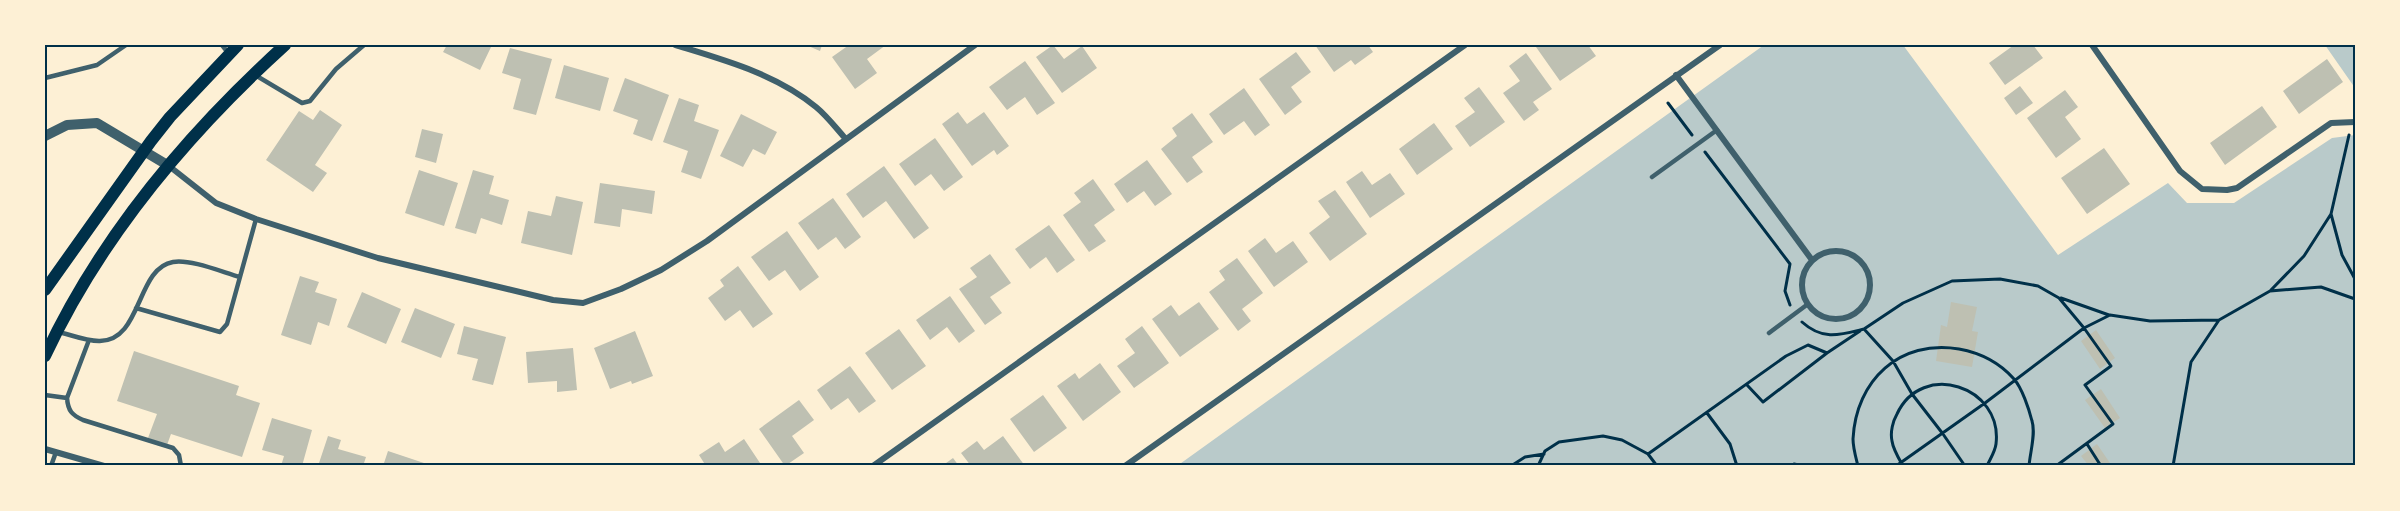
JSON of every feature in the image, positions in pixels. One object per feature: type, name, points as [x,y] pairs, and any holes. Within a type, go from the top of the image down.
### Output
[{"type":"main road","points":[[45,290],[144,150],[226,50],[238,45]]},
{"type":"main road","points":[[45,356],[57,331],[129,213],[197,132],[285,45]]},
{"type":"street","points":[[675,45],[742,66],[783,84],[818,108],[845,138]]},
{"type":"street","points":[[45,136],[67,125],[98,123],[169,166],[216,203],[256,219],[378,258],[516,292],[583,303],[621,289],[661,270],[708,241],[845,138],[975,45]]},
{"type":"street","points":[[873,466],[1466,45]]},
{"type":"street","points":[[2092,45],[2180,171],[2202,189],[2237,188],[2331,123],[2355,122]]},
{"type":"street","points":[[1126,466],[1715,46]]},
{"type":"street","points":[[1676,75],[1812,260]]},
{"type":"street","points":[[1836,251],[1852,255],[1865,266],[1869,291],[1867,299],[1856,312],[1840,318],[1824,316],[1809,304],[1802,283],[1812,260],[1820,255],[1836,251]]},
{"type":"street","points":[[45,449],[104,466]]},
{"type":"lane","points":[[45,78],[97,64],[126,45]]},
{"type":"lane","points":[[254,74],[302,103],[310,102],[336,69],[364,45]]},
{"type":"lane","points":[[1652,177],[1717,130]]},
{"type":"lane","points":[[136,308],[220,332],[227,324],[256,219]]},
{"type":"lane","points":[[57,331],[89,340],[100,341],[114,338],[125,330],[151,279],[170,262],[181,261],[240,277]]},
{"type":"lane","points":[[1769,333],[1809,304]]},
{"type":"lane","points":[[89,340],[68,399],[68,408],[73,415],[173,448],[179,455],[181,466]]},
{"type":"lane","points":[[45,395],[68,399]]},
{"type":"lane","points":[[51,466],[56,452]]},
{"type":"path","points":[[1668,103],[1790,264],[1785,291],[1795,315],[1808,328],[1834,337],[1864,328]]},
{"type":"path","points":[[2173,466],[2191,362],[2219,320],[2270,291],[2304,256],[2331,214],[2351,129]]},
{"type":"path","points":[[2331,214],[2342,255],[2355,279]]},
{"type":"path","points":[[1747,385],[1762,402],[1827,353],[1903,303],[1952,281],[2000,279],[2038,286],[2059,298],[2110,315],[2150,321],[2219,320]]},
{"type":"path","points":[[2270,291],[2321,287],[2355,299]]},
{"type":"path","points":[[2056,466],[2113,424],[2085,385],[2111,366],[2059,298]]},
{"type":"path","points":[[1896,466],[1985,404],[2084,328],[2110,315]]},
{"type":"path","points":[[1864,328],[1893,361],[1912,394],[1965,466]]},
{"type":"path","points":[[1648,454],[1786,356],[1808,345],[1827,353]]},
{"type":"path","points":[[1858,466],[1853,440],[1862,397],[1870,383],[1893,361],[1909,353],[1940,346],[1978,352],[1996,362],[2016,381],[2033,422],[2029,466]]},
{"type":"path","points":[[1903,466],[1891,439],[1893,421],[1900,408],[1912,394],[1931,385],[1949,384],[1971,391],[1985,404],[1996,428],[1996,447],[1987,466]]},
{"type":"path","points":[[1707,413],[1730,444],[1737,466]]},
{"type":"path","points":[[1538,466],[1544,454],[1558,442],[1603,436],[1622,440],[1648,454],[1657,466]]},
{"type":"path","points":[[2086,444],[2101,466]]},
{"type":"path","points":[[1511,466],[1525,457],[1544,454]]},
{"type":"path","points":[[1793,466],[1794,464],[1804,466]]},
{"type":"shaded area","points":[[1764,45],[1903,45],[2058,255],[2168,183],[2187,203],[2234,203],[2332,138],[2355,135],[2355,466],[1177,466]]},
{"type":"shaded area","points":[[2325,45],[2355,45],[2355,88]]},
{"type":"building","points":[[447,45],[492,45],[480,70],[443,52]]},
{"type":"building","points":[[806,45],[822,45],[820,51]]},
{"type":"building","points":[[849,45],[886,45],[867,59],[877,73],[855,89],[832,57]]},
{"type":"building","points":[[1053,45],[1064,59],[1082,46],[1097,68],[1062,93],[1036,57]]},
{"type":"building","points":[[1315,45],[1368,45],[1373,52],[1355,65],[1351,60],[1334,72]]},
{"type":"building","points":[[1539,45],[1588,45],[1596,56],[1560,81],[1536,47]]},
{"type":"building","points":[[2014,45],[2033,45],[2043,58],[2005,85],[1989,63]]},
{"type":"building","points":[[510,48],[552,59],[536,115],[513,109],[521,79],[502,73]]},
{"type":"building","points":[[1296,52],[1311,72],[1291,87],[1302,102],[1285,115],[1259,79]]},
{"type":"building","points":[[1526,53],[1552,89],[1533,102],[1539,110],[1524,121],[1503,93],[1520,81],[1509,66]]},
{"type":"building","points":[[2327,59],[2343,82],[2299,114],[2283,91]]},
{"type":"building","points":[[1025,61],[1055,103],[1037,115],[1025,97],[1007,110],[989,87]]},
{"type":"building","points":[[564,65],[609,78],[600,111],[555,98]]},
{"type":"building","points":[[625,78],[669,95],[652,141],[633,134],[638,120],[613,111]]},
{"type":"building","points":[[2020,86],[2033,103],[2016,115],[2004,98]]},
{"type":"building","points":[[1479,87],[1505,122],[1470,147],[1455,126],[1475,112],[1464,98]]},
{"type":"building","points":[[1244,88],[1270,125],[1255,136],[1244,121],[1224,135],[1209,114]]},
{"type":"building","points":[[2065,90],[2078,107],[2065,117],[2081,139],[2056,158],[2027,118]]},
{"type":"building","points":[[679,98],[699,105],[694,121],[719,130],[701,179],[681,172],[688,151],[663,142]]},
{"type":"building","points":[[2262,106],[2277,127],[2225,165],[2210,143]]},
{"type":"building","points":[[320,110],[342,125],[315,165],[327,173],[313,192],[266,160],[299,111],[313,120]]},
{"type":"building","points":[[958,112],[967,124],[984,112],[1009,146],[997,155],[994,150],[972,166],[942,124]]},
{"type":"building","points":[[1192,113],[1213,142],[1192,157],[1203,172],[1187,183],[1161,149],[1177,136],[1172,128]]},
{"type":"building","points":[[741,114],[777,132],[765,155],[753,149],[743,167],[720,156]]},
{"type":"building","points":[[1434,123],[1453,149],[1417,175],[1399,149]]},
{"type":"building","points":[[422,129],[443,134],[436,163],[415,157]]},
{"type":"building","points":[[935,138],[963,177],[944,191],[931,174],[915,186],[899,164]]},
{"type":"building","points":[[2104,148],[2130,184],[2087,214],[2061,178]]},
{"type":"building","points":[[1147,160],[1172,194],[1155,206],[1144,191],[1127,203],[1114,184]]},
{"type":"building","points":[[884,166],[929,228],[914,239],[886,201],[863,218],[846,194]]},
{"type":"building","points":[[419,170],[458,183],[444,226],[405,213]]},
{"type":"building","points":[[473,170],[494,176],[489,194],[509,200],[502,225],[481,218],[476,234],[455,228]]},
{"type":"building","points":[[1362,171],[1372,185],[1390,173],[1405,194],[1370,218],[1346,182]]},
{"type":"building","points":[[1093,179],[1115,210],[1094,225],[1106,241],[1089,252],[1063,215],[1081,202],[1074,193]]},
{"type":"building","points":[[600,183],[655,191],[652,214],[622,209],[620,227],[594,223]]},
{"type":"building","points":[[1335,190],[1367,234],[1330,261],[1309,233],[1330,217],[1318,201]]},
{"type":"building","points":[[556,196],[583,202],[572,255],[521,243],[528,211],[551,216]]},
{"type":"building","points":[[833,198],[861,237],[845,249],[836,237],[818,250],[798,223]]},
{"type":"building","points":[[1049,225],[1075,260],[1057,273],[1046,257],[1030,269],[1015,249]]},
{"type":"building","points":[[787,231],[819,277],[800,291],[785,270],[769,281],[751,257]]},
{"type":"building","points":[[1265,238],[1276,253],[1293,241],[1308,262],[1274,287],[1248,251]]},
{"type":"building","points":[[990,254],[1011,283],[990,297],[1002,313],[985,325],[959,289],[977,277],[970,268]]},
{"type":"building","points":[[1237,258],[1263,293],[1242,309],[1251,321],[1238,331],[1209,292],[1225,280],[1219,271]]},
{"type":"building","points":[[738,266],[773,314],[753,328],[740,310],[725,321],[708,298],[724,286],[720,280]]},
{"type":"building","points":[[300,276],[319,282],[315,292],[337,299],[329,326],[318,322],[311,345],[281,335]]},
{"type":"building","points":[[362,292],[401,309],[386,344],[347,327]]},
{"type":"building","points":[[950,296],[975,331],[959,343],[947,327],[930,340],[916,320]]},
{"type":"building","points":[[1199,302],[1219,329],[1180,357],[1152,319],[1171,305],[1179,316]]},
{"type":"building","points":[[1951,302],[1977,307],[1972,331],[1978,332],[1972,367],[1936,361],[1941,325],[1947,327]]},
{"type":"building","points":[[415,308],[455,324],[441,358],[401,342]]},
{"type":"building","points":[[464,326],[506,337],[493,385],[472,380],[478,359],[457,354]]},
{"type":"building","points":[[1142,326],[1169,363],[1134,388],[1117,366],[1135,353],[1125,339]]},
{"type":"building","points":[[899,329],[926,366],[892,390],[865,353]]},
{"type":"building","points":[[2096,330],[2115,358],[2100,369],[2081,341]]},
{"type":"building","points":[[635,331],[653,376],[610,389],[594,348]]},
{"type":"building","points":[[573,348],[577,390],[557,392],[557,381],[528,383],[526,352]]},
{"type":"building","points":[[134,351],[239,386],[236,395],[260,403],[242,457],[171,434],[167,445],[148,438],[157,414],[117,401]]},
{"type":"building","points":[[1100,363],[1121,392],[1083,421],[1057,386],[1075,373],[1079,379]]},
{"type":"building","points":[[850,366],[876,401],[859,413],[848,398],[831,410],[817,390]]},
{"type":"building","points":[[2101,389],[2120,418],[2105,428],[2085,400]]},
{"type":"building","points":[[1043,395],[1067,428],[1034,452],[1010,419]]},
{"type":"building","points":[[799,400],[814,420],[792,436],[804,453],[785,466],[759,429]]},
{"type":"building","points":[[272,418],[312,430],[302,466],[281,466],[284,456],[262,450]]},
{"type":"building","points":[[328,436],[341,440],[338,449],[366,457],[363,466],[318,466]]},
{"type":"building","points":[[1003,436],[1025,466],[971,466],[961,453],[977,441],[984,450]]},
{"type":"building","points":[[744,439],[762,466],[706,466],[699,455],[719,442],[725,452]]},
{"type":"building","points":[[2097,444],[2112,466],[2089,466],[2081,456]]},
{"type":"building","points":[[388,451],[427,464],[427,466],[383,466]]},
{"type":"building","points":[[953,458],[959,466],[942,466]]}]
